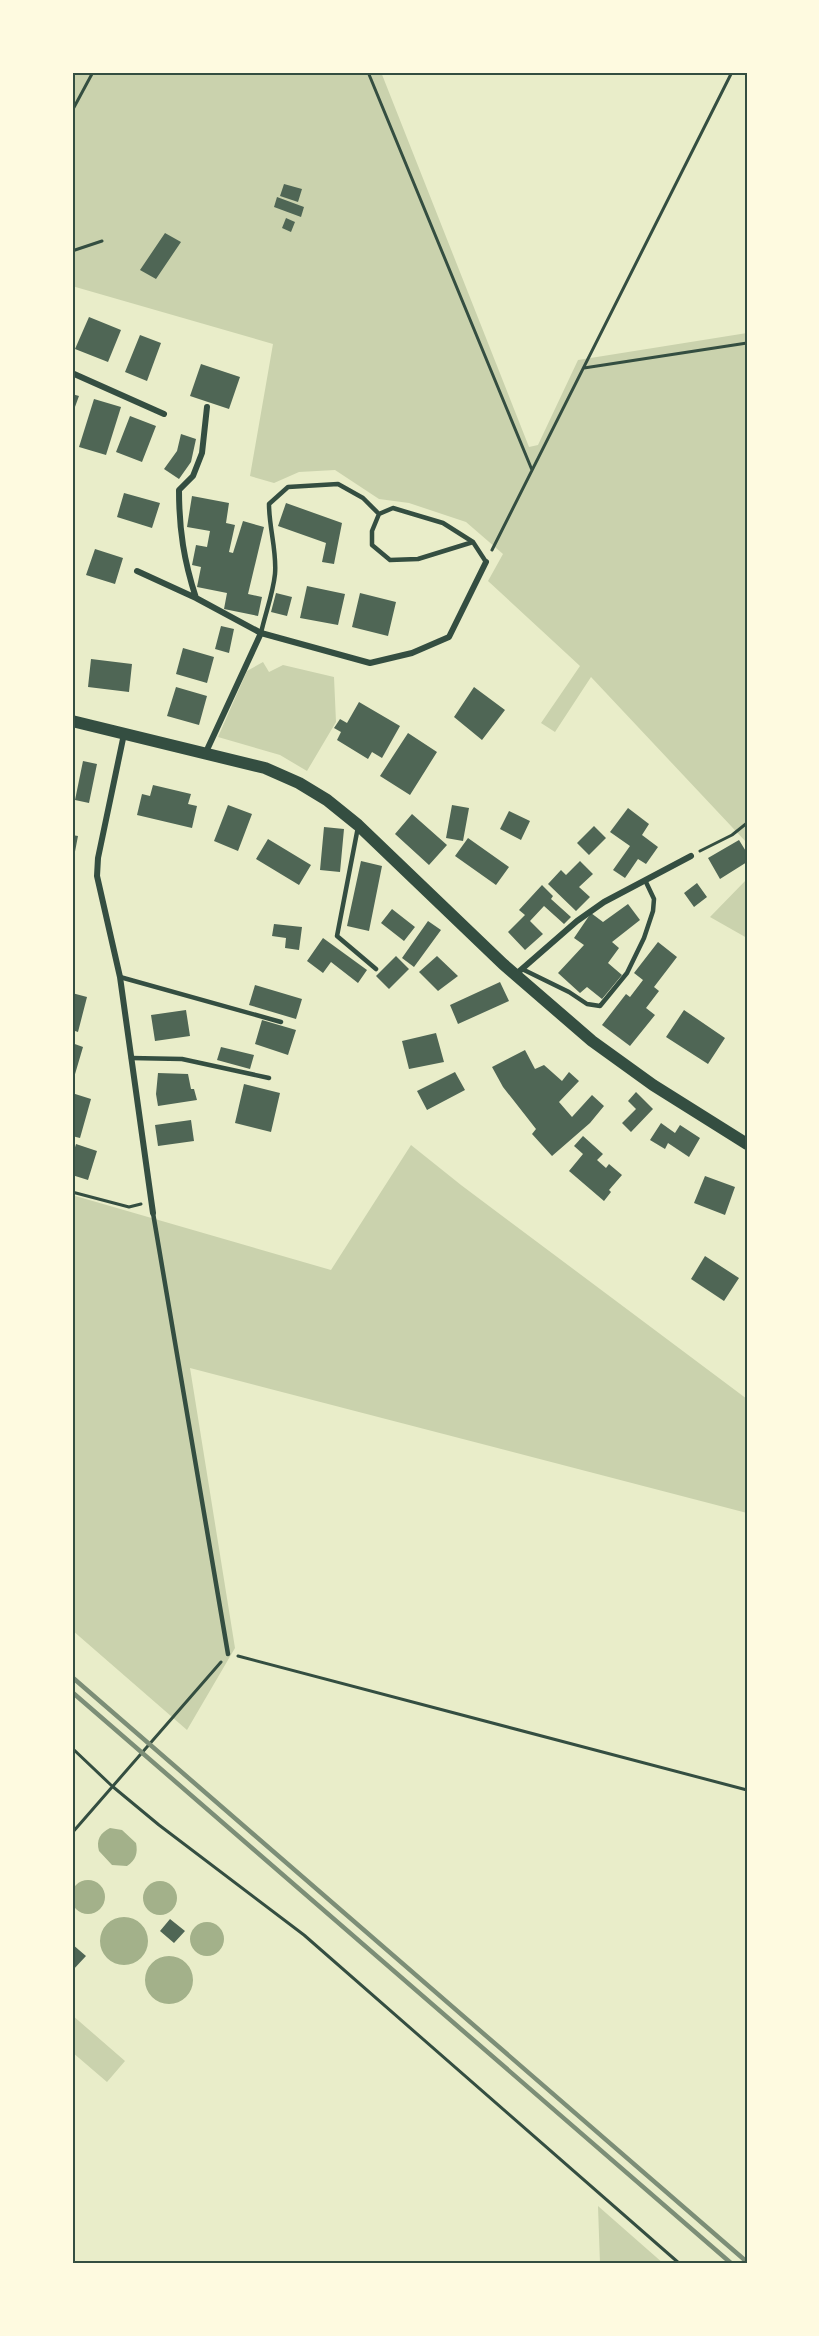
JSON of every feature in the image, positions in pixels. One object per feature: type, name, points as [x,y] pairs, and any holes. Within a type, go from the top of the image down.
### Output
[{"type":"main road","points":[[72,721],[264,768],[299,783],[327,800],[358,825],[592,1041],[653,1085],[747,1144]]},
{"type":"street","points":[[72,373],[164,414]]},
{"type":"street","points":[[196,598],[186,569],[179,528],[179,490],[193,476],[202,453],[207,407]]},
{"type":"street","points":[[137,571],[196,598],[261,633],[370,663],[412,653],[449,637],[486,562]]},
{"type":"street","points":[[206,752],[261,633]]},
{"type":"street","points":[[124,733],[97,876],[120,977],[153,1213]]},
{"type":"street","points":[[519,972],[577,921],[604,902],[691,856]]},
{"type":"lane","points":[[261,633],[275,575],[275,549],[269,523],[269,504],[288,487],[338,484],[363,498],[379,514]]},
{"type":"lane","points":[[472,542],[418,559],[390,560],[372,545],[372,531],[379,514],[393,508],[443,523],[472,542],[486,562]]},
{"type":"lane","points":[[358,825],[337,936],[376,969]]},
{"type":"lane","points":[[519,972],[569,992],[587,1004],[600,1006],[627,973],[644,938],[653,911],[654,898],[645,880]]},
{"type":"lane","points":[[120,977],[281,1022]]},
{"type":"lane","points":[[131,1058],[182,1059],[269,1078]]},
{"type":"lane","points":[[153,1213],[228,1654]]},
{"type":"path","points":[[72,111],[93,72]]},
{"type":"path","points":[[368,72],[532,470]]},
{"type":"path","points":[[486,562],[732,72]]},
{"type":"path","points":[[72,250],[102,241]]},
{"type":"path","points":[[584,368],[747,343]]},
{"type":"path","points":[[691,856],[732,835],[747,823]]},
{"type":"path","points":[[72,1192],[129,1207],[152,1202]]},
{"type":"path","points":[[72,1833],[228,1654],[747,1790]]},
{"type":"path","points":[[72,1748],[112,1786],[159,1825],[304,1935],[680,2264]]},
{"type":"shaded area","points":[[72,72],[381,72],[529,447],[538,445],[578,360],[747,333],[747,843],[591,677],[555,732],[541,723],[580,666],[488,581],[503,554],[466,522],[409,503],[379,499],[335,470],[299,472],[274,483],[250,476],[273,344],[72,286]]},
{"type":"shaded area","points":[[263,662],[269,672],[283,665],[334,677],[336,722],[307,771],[280,755],[218,737],[247,671]]},
{"type":"shaded area","points":[[747,879],[747,938],[710,917]]},
{"type":"shaded area","points":[[411,1145],[747,1399],[747,1513],[190,1368],[235,1648],[187,1730],[72,1630],[72,1195],[331,1270]]},
{"type":"shaded area","points":[[110,1828],[122,1830],[136,1843],[136,1856],[127,1866],[112,1865],[99,1851],[100,1837]]},
{"type":"shaded area","points":[[88,1880],[100,1885],[105,1897],[100,1909],[88,1914],[76,1909],[71,1897],[76,1885]]},
{"type":"shaded area","points":[[160,1881],[172,1886],[177,1898],[172,1910],[160,1915],[148,1910],[143,1898],[148,1886]]},
{"type":"shaded area","points":[[124,1917],[141,1924],[148,1941],[141,1958],[124,1965],[107,1958],[100,1941],[107,1924]]},
{"type":"shaded area","points":[[207,1922],[219,1927],[224,1939],[219,1951],[207,1956],[195,1951],[190,1939],[195,1927]]},
{"type":"shaded area","points":[[169,1956],[186,1963],[193,1980],[186,1997],[169,2004],[152,1997],[145,1980],[152,1963]]},
{"type":"shaded area","points":[[72,2015],[125,2061],[107,2082],[72,2052]]},
{"type":"shaded area","points":[[598,2206],[664,2264],[600,2264]]},
{"type":"building","points":[[284,184],[302,189],[298,202],[280,196]]},
{"type":"building","points":[[277,197],[304,207],[301,217],[274,207]]},
{"type":"building","points":[[286,218],[295,222],[291,232],[282,228]]},
{"type":"building","points":[[165,233],[181,242],[156,279],[140,270]]},
{"type":"building","points":[[89,317],[121,330],[108,362],[75,349]]},
{"type":"building","points":[[140,335],[161,343],[147,381],[125,372]]},
{"type":"building","points":[[201,364],[240,377],[229,409],[190,396]]},
{"type":"building","points":[[72,394],[79,396],[72,415]]},
{"type":"building","points":[[94,399],[121,407],[106,455],[79,447]]},
{"type":"building","points":[[130,416],[156,426],[142,462],[116,452]]},
{"type":"building","points":[[181,434],[196,439],[191,462],[179,479],[164,469],[177,451]]},
{"type":"building","points":[[124,493],[160,503],[152,528],[117,517]]},
{"type":"building","points":[[192,496],[229,503],[226,523],[235,525],[229,552],[233,553],[243,521],[264,527],[248,594],[262,597],[258,616],[224,609],[227,593],[197,587],[201,567],[192,565],[196,545],[207,547],[210,531],[187,527]]},
{"type":"building","points":[[286,503],[342,523],[334,564],[322,562],[326,543],[278,526]]},
{"type":"building","points":[[95,549],[123,558],[115,584],[86,575]]},
{"type":"building","points":[[307,586],[345,594],[338,625],[300,618]]},
{"type":"building","points":[[276,593],[292,597],[287,616],[271,612]]},
{"type":"building","points":[[360,593],[396,602],[388,636],[352,627]]},
{"type":"building","points":[[221,626],[234,629],[229,653],[215,649]]},
{"type":"building","points":[[183,648],[214,657],[207,683],[176,674]]},
{"type":"building","points":[[91,659],[132,664],[129,692],[88,687]]},
{"type":"building","points":[[176,687],[207,696],[199,725],[167,716]]},
{"type":"building","points":[[474,687],[505,710],[482,740],[454,717]]},
{"type":"building","points":[[359,702],[400,726],[382,758],[372,752],[368,759],[337,740],[341,732],[334,728],[340,719],[347,723]]},
{"type":"building","points":[[408,733],[437,752],[410,795],[380,776]]},
{"type":"building","points":[[83,761],[97,764],[89,803],[75,800]]},
{"type":"building","points":[[153,785],[191,794],[188,804],[197,806],[192,828],[137,815],[142,794],[150,796]]},
{"type":"building","points":[[228,805],[252,814],[238,851],[214,841]]},
{"type":"building","points":[[452,805],[469,808],[463,841],[446,838]]},
{"type":"building","points":[[628,808],[649,824],[642,835],[658,847],[646,864],[638,859],[625,878],[613,870],[630,846],[610,832]]},
{"type":"building","points":[[509,811],[530,821],[521,840],[500,829]]},
{"type":"building","points":[[412,814],[447,845],[429,865],[395,834]]},
{"type":"building","points":[[594,826],[606,838],[589,855],[577,843]]},
{"type":"building","points":[[324,827],[344,829],[340,872],[320,870]]},
{"type":"building","points":[[72,835],[78,836],[73,862],[72,862]]},
{"type":"building","points":[[468,838],[509,867],[496,885],[455,856]]},
{"type":"building","points":[[268,839],[311,865],[299,885],[256,859]]},
{"type":"building","points":[[739,840],[747,853],[747,862],[720,879],[708,858]]},
{"type":"building","points":[[361,861],[382,866],[369,931],[347,926]]},
{"type":"building","points":[[580,861],[593,874],[579,887],[590,897],[576,911],[548,884],[561,870],[566,875]]},
{"type":"building","points":[[697,883],[707,897],[694,907],[684,893]]},
{"type":"building","points":[[542,885],[553,896],[551,899],[571,917],[564,924],[544,906],[530,921],[543,934],[525,950],[508,932],[525,915],[519,910]]},
{"type":"building","points":[[628,904],[640,920],[612,942],[619,948],[608,963],[622,975],[602,999],[587,987],[580,993],[558,973],[584,945],[574,938],[591,913],[603,922]]},
{"type":"building","points":[[392,909],[415,927],[404,941],[381,923]]},
{"type":"building","points":[[428,921],[441,930],[414,967],[402,958]]},
{"type":"building","points":[[274,924],[302,927],[299,950],[285,948],[286,938],[272,936]]},
{"type":"building","points":[[323,938],[367,970],[358,983],[331,962],[323,973],[307,961]]},
{"type":"building","points":[[658,942],[677,957],[654,987],[659,991],[646,1008],[655,1015],[630,1046],[602,1025],[626,994],[630,997],[643,980],[634,973]]},
{"type":"building","points":[[396,956],[409,969],[389,989],[376,976]]},
{"type":"building","points":[[437,956],[458,976],[438,991],[419,972]]},
{"type":"building","points":[[500,982],[509,1001],[458,1024],[450,1005]]},
{"type":"building","points":[[255,985],[302,999],[296,1019],[249,1005]]},
{"type":"building","points":[[72,993],[87,997],[78,1032],[72,1030]]},
{"type":"building","points":[[186,1010],[190,1036],[155,1041],[151,1015]]},
{"type":"building","points":[[684,1010],[725,1038],[708,1064],[666,1037]]},
{"type":"building","points":[[262,1020],[296,1030],[288,1055],[255,1044]]},
{"type":"building","points":[[436,1033],[444,1062],[409,1069],[402,1041]]},
{"type":"building","points":[[72,1043],[83,1047],[73,1081],[72,1081]]},
{"type":"building","points":[[221,1047],[254,1055],[250,1069],[217,1060]]},
{"type":"building","points":[[525,1050],[535,1069],[544,1065],[562,1081],[569,1072],[579,1081],[559,1102],[572,1117],[592,1095],[604,1106],[590,1123],[552,1156],[532,1134],[536,1129],[503,1087],[492,1067]]},
{"type":"building","points":[[455,1072],[465,1090],[427,1110],[417,1091]]},
{"type":"building","points":[[158,1073],[188,1074],[191,1089],[194,1089],[197,1100],[158,1106],[156,1094]]},
{"type":"building","points":[[244,1084],[280,1093],[271,1132],[235,1123]]},
{"type":"building","points":[[636,1092],[653,1109],[631,1132],[622,1123],[636,1109],[628,1101]]},
{"type":"building","points":[[72,1093],[91,1099],[80,1138],[72,1136]]},
{"type":"building","points":[[191,1120],[194,1141],[158,1146],[155,1125]]},
{"type":"building","points":[[661,1123],[675,1133],[680,1125],[700,1138],[689,1157],[668,1143],[665,1149],[650,1140]]},
{"type":"building","points":[[583,1136],[603,1154],[597,1160],[606,1168],[609,1164],[622,1175],[609,1190],[611,1192],[604,1201],[569,1171],[583,1154],[574,1146]]},
{"type":"building","points":[[76,1144],[97,1151],[88,1180],[72,1175],[72,1157]]},
{"type":"building","points":[[705,1176],[735,1187],[725,1215],[694,1203]]},
{"type":"building","points":[[705,1256],[739,1278],[724,1301],[691,1279]]},
{"type":"building","points":[[170,1919],[185,1931],[174,1943],[160,1931]]},
{"type":"building","points":[[72,1944],[86,1956],[72,1971]]},
{"type":"railway","points":[[72,1677],[747,2262]]},
{"type":"railway","points":[[72,1692],[732,2264]]}]
